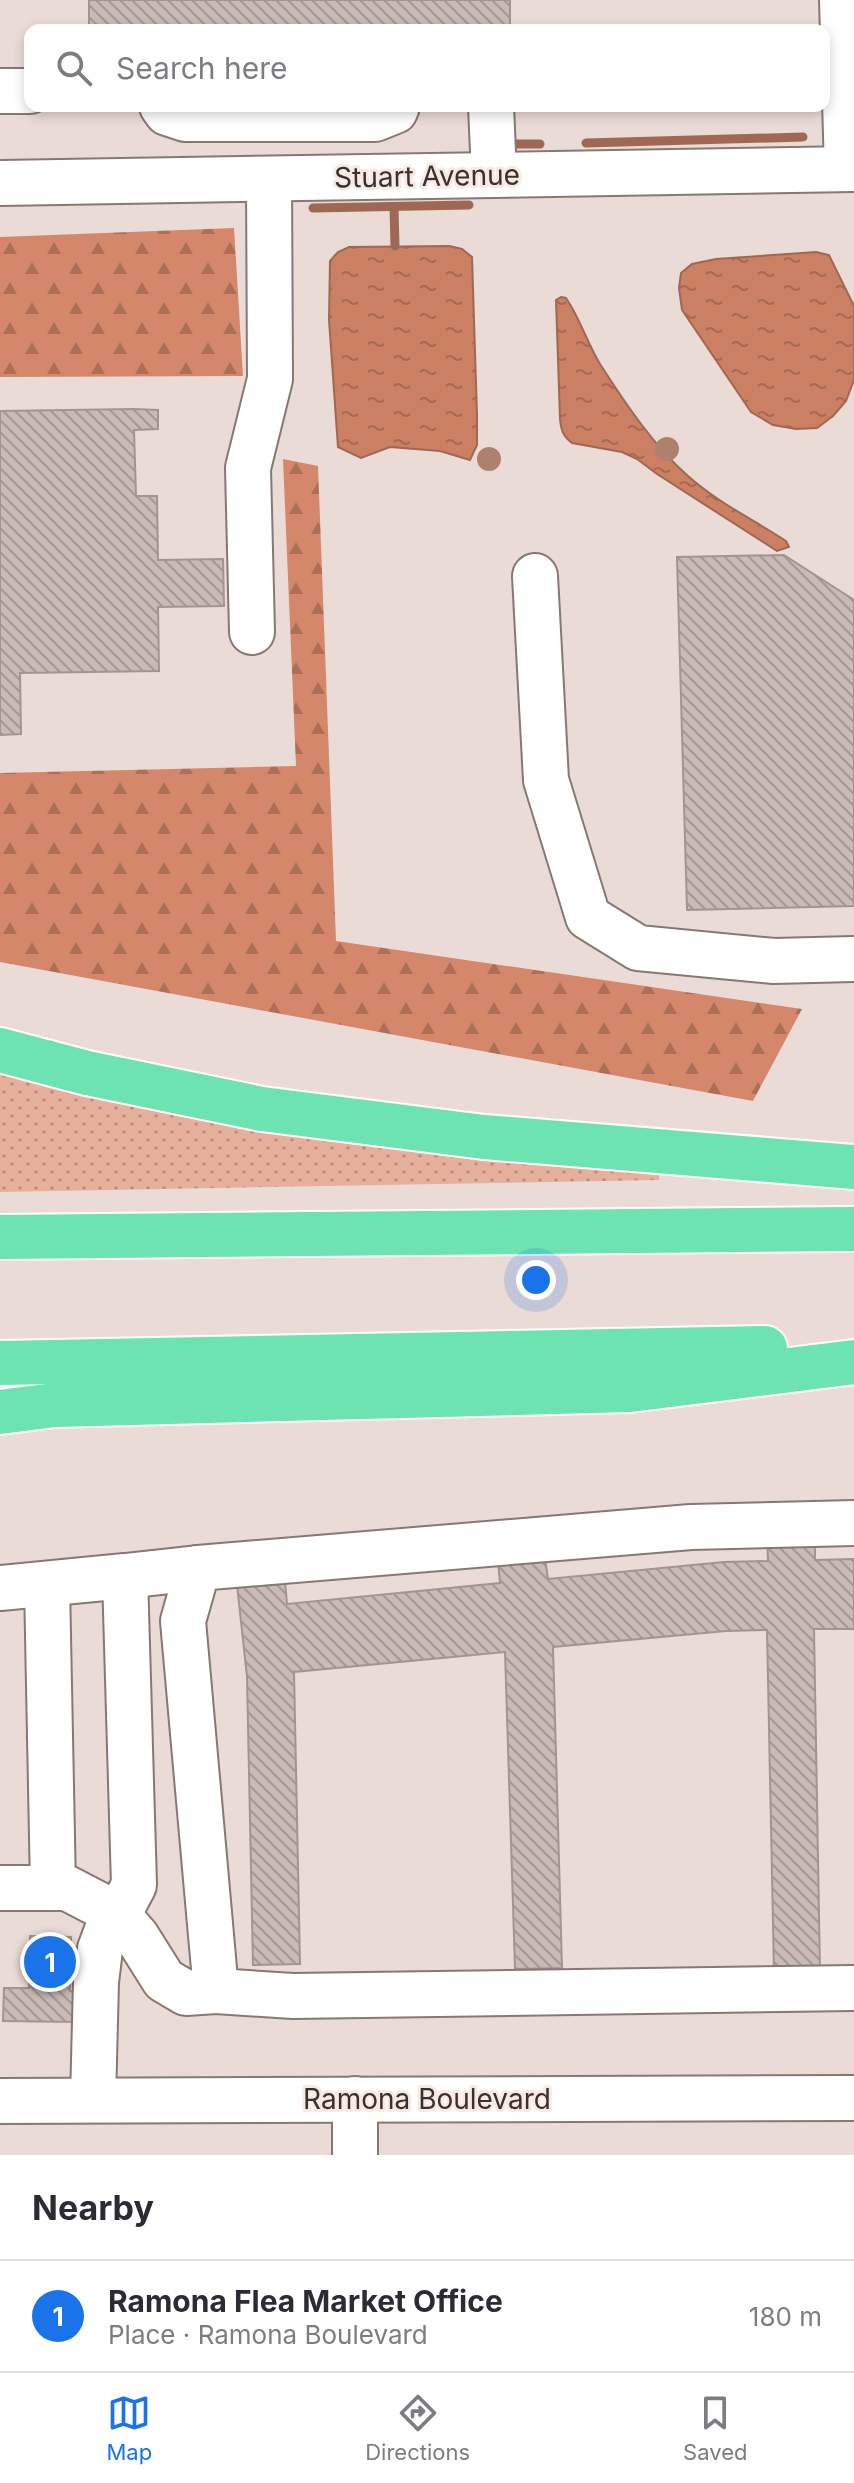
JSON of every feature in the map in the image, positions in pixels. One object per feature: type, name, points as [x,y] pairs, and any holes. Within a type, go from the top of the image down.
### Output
[{"type":"highway","points":[[0,1050],[87,1073],[262,1109],[484,1137],[854,1167]]},
{"type":"highway","points":[[0,1237],[854,1229]]},
{"type":"highway","points":[[0,1363],[854,1346]]},
{"type":"highway","points":[[0,1412],[55,1405],[630,1390],[854,1362]]},
{"type":"street","points":[[842,0],[850,169]]},
{"type":"street","points":[[0,91],[24,91]]},
{"type":"street","points":[[166,112],[185,119],[375,119],[392,112]]},
{"type":"street","points":[[491,112],[494,175]]},
{"type":"street","name":"Stuart Avenue","points":[[0,183],[850,169]]},
{"type":"street","points":[[252,632],[248,468],[270,379],[269,179]]},
{"type":"street","points":[[535,576],[546,780],[588,917],[638,948],[774,961],[854,959]]},
{"type":"street","points":[[0,1588],[198,1568],[691,1527],[854,1523]]},
{"type":"street","points":[[198,1568],[183,1621],[216,1991]]},
{"type":"street","points":[[93,2100],[96,1982],[100,1949],[109,1925],[134,1885],[125,1576]]},
{"type":"street","points":[[47,1584],[53,1888]]},
{"type":"street","points":[[0,1888],[67,1888],[117,1914],[137,1937],[164,1980],[186,1993],[216,1991],[293,1996],[854,1988]]},
{"type":"street","name":"Ramona Boulevard","points":[[0,2101],[854,2098]]},
{"type":"street","points":[[355,2099],[355,2155]]},
{"type":"shaded area","points":[[0,1072],[123,1104],[249,1129],[374,1147],[659,1175],[659,1180],[0,1192]]},
{"type":"green space","points":[[234,228],[243,376],[0,377],[0,237]]},
{"type":"green space","points":[[283,459],[318,466],[336,941],[802,1009],[753,1101],[0,962],[0,773],[296,766]]},
{"type":"water","points":[[449,246],[462,249],[472,257],[477,445],[470,460],[440,451],[390,447],[361,458],[338,447],[329,320],[330,261],[338,252],[349,247]]},
{"type":"water","points":[[816,252],[829,255],[854,306],[854,380],[846,401],[817,428],[796,429],[773,425],[751,412],[682,310],[679,288],[681,273],[692,264],[716,259]]},
{"type":"water","points":[[566,298],[571,306],[610,379],[663,451],[699,485],[786,541],[789,547],[777,551],[637,459],[622,452],[572,443],[566,438],[560,419],[556,300]]},
{"type":"building","points":[[89,0],[510,0],[510,24],[89,24]]},
{"type":"building","points":[[158,410],[158,429],[134,430],[136,496],[157,496],[158,560],[223,559],[224,606],[158,607],[159,671],[20,673],[21,734],[0,735],[0,411]]},
{"type":"building","points":[[784,555],[854,600],[854,906],[687,910],[677,557]]},
{"type":"building","points":[[767,1538],[815,1538],[815,1560],[854,1559],[854,1629],[814,1629],[820,1972],[774,1973],[767,1630],[553,1647],[562,1968],[515,1969],[505,1652],[294,1672],[300,1964],[253,1965],[247,1677],[237,1585],[285,1581],[287,1604],[500,1583],[498,1562],[545,1558],[548,1579],[724,1562],[768,1561]]},
{"type":"building","points":[[30,1936],[71,1937],[70,1991],[80,1991],[79,2022],[3,2021],[4,1988],[29,1988]]},
{"type":"waterway","points":[[586,143],[803,137]]},
{"type":"waterway","points":[[514,144],[540,144]]},
{"type":"waterway","points":[[313,208],[469,205]]},
{"type":"waterway","points":[[394,207],[395,246]]},
{"type":"place","name":"Ramona Flea Market Office","points":[[50,1962]]}]
